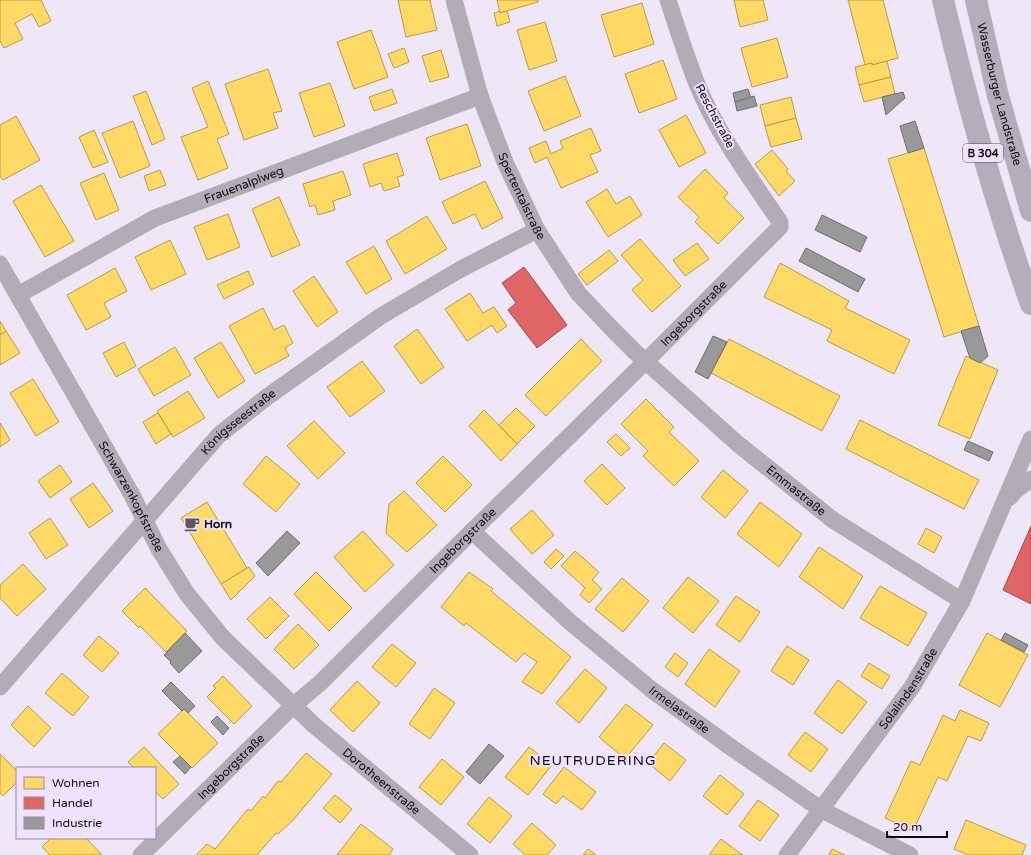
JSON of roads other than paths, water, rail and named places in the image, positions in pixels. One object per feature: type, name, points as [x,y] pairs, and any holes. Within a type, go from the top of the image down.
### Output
[{"type":"main road","name":"B 304","points":[[943,0],[985,160],[1013,252],[1031,304]]},
{"type":"main road","name":"Wasserburger Landstraße","points":[[976,0],[998,96],[1031,211]]},
{"type":"street","name":"Spertentalstraße","points":[[454,0],[480,96],[505,162],[537,230],[578,293],[614,332],[646,361]]},
{"type":"street","name":"Reschstraße","points":[[668,0],[697,85],[720,129],[745,171],[780,222]]},
{"type":"street","name":"Frauenalplweg","points":[[18,295],[155,218],[480,96]]},
{"type":"street","name":"Ingeborgstraße","points":[[141,855],[294,705],[319,684],[472,531],[646,361],[780,227],[780,222]]},
{"type":"street","name":"Königsseestraße","points":[[0,686],[219,435],[267,397],[381,316],[461,269],[537,230]]},
{"type":"street","name":"Schwarzenkopfstraße","points":[[0,264],[132,495],[159,549],[187,594],[223,638],[294,705]]},
{"type":"street","name":"Emmastraße","points":[[646,361],[738,444],[833,520],[962,601]]},
{"type":"street","name":"Solalindenstraße","points":[[787,855],[822,810],[912,687],[962,601],[1031,440]]},
{"type":"street","name":"Solalindenstraße","points":[[1003,507],[1015,491],[1031,479]]},
{"type":"street","name":"Irmelastraße","points":[[472,531],[570,622],[652,690],[732,748],[822,810],[910,855]]},
{"type":"street","name":"Dorotheenstraße","points":[[294,705],[315,726],[470,855]]},
{"type":"place","name":"Horn","points":[[192,524]]},
{"type":"district","name":"NEUTRUDERING","points":[[593,760]]}]
